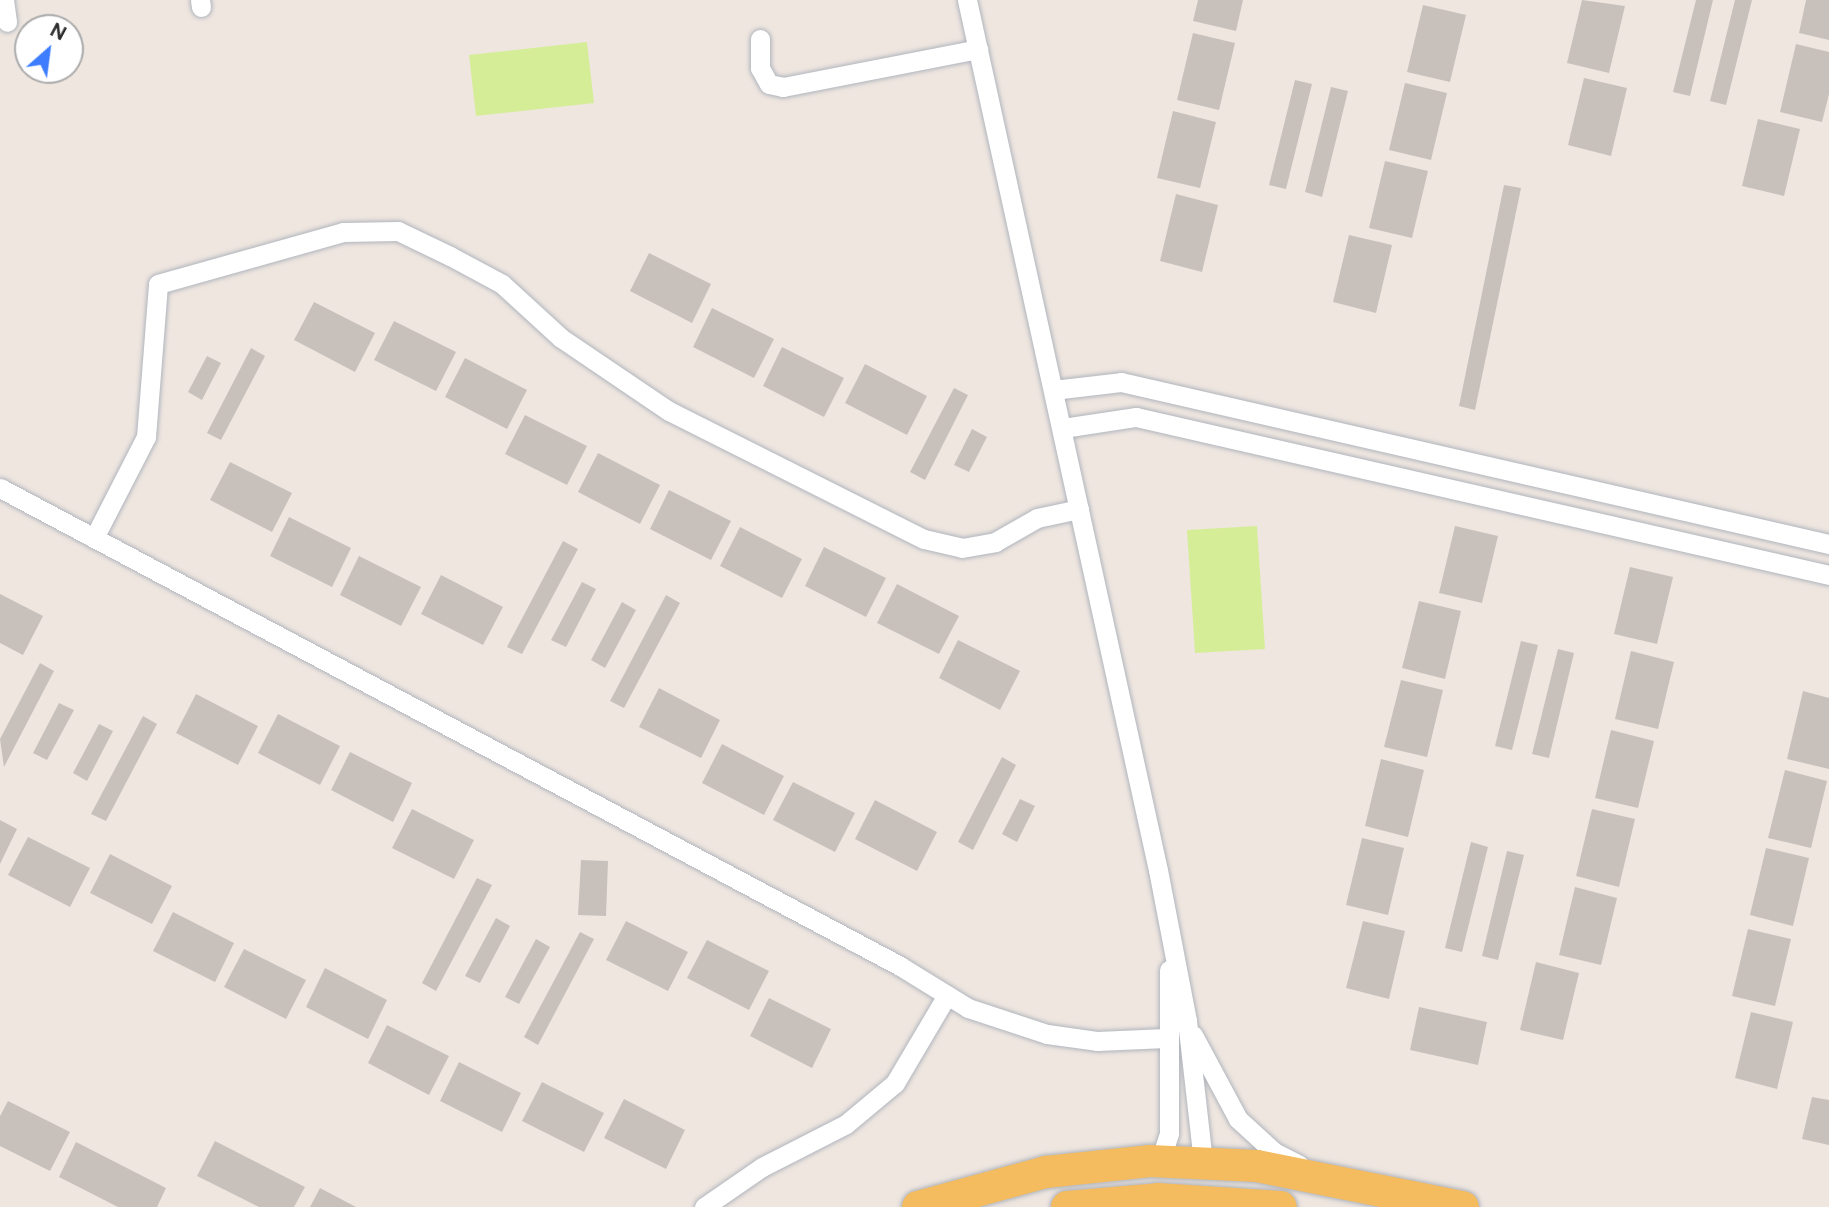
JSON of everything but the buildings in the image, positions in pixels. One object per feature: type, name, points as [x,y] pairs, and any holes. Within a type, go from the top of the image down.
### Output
[{"type":"main road","points":[[918,1207],[1046,1172],[1150,1161],[1203,1162],[1339,1180],[1463,1207]]},
{"type":"main road","points":[[1067,1207],[1158,1199],[1281,1207]]},
{"type":"street","points":[[4,0],[7,22]]},
{"type":"street","points":[[967,0],[1063,428],[1187,1021],[1203,1162]]},
{"type":"street","points":[[760,39],[760,68],[769,84],[783,87],[978,49]]},
{"type":"street","points":[[94,538],[146,437],[158,284],[343,232],[398,231],[502,284],[561,338],[668,411],[924,540],[962,548],[995,542],[1037,518],[1079,509]]},
{"type":"street","points":[[1053,390],[1121,382],[1829,544]]},
{"type":"street","points":[[1063,428],[1136,417],[1829,575]]},
{"type":"street","points":[[0,488],[968,1008],[1047,1034],[1097,1041],[1166,1038]]},
{"type":"street","points":[[1150,1161],[1163,1152],[1169,1133],[1166,1038],[1170,941]]},
{"type":"street","points":[[704,1207],[762,1167],[846,1124],[895,1083],[925,1040],[947,995]]},
{"type":"street","points":[[1187,1021],[1224,1099],[1255,1138],[1300,1166],[1339,1180]]},
{"type":"green space","points":[[587,42],[594,103],[476,116],[469,55]]},
{"type":"green space","points":[[1257,526],[1265,649],[1195,653],[1187,530]]}]
